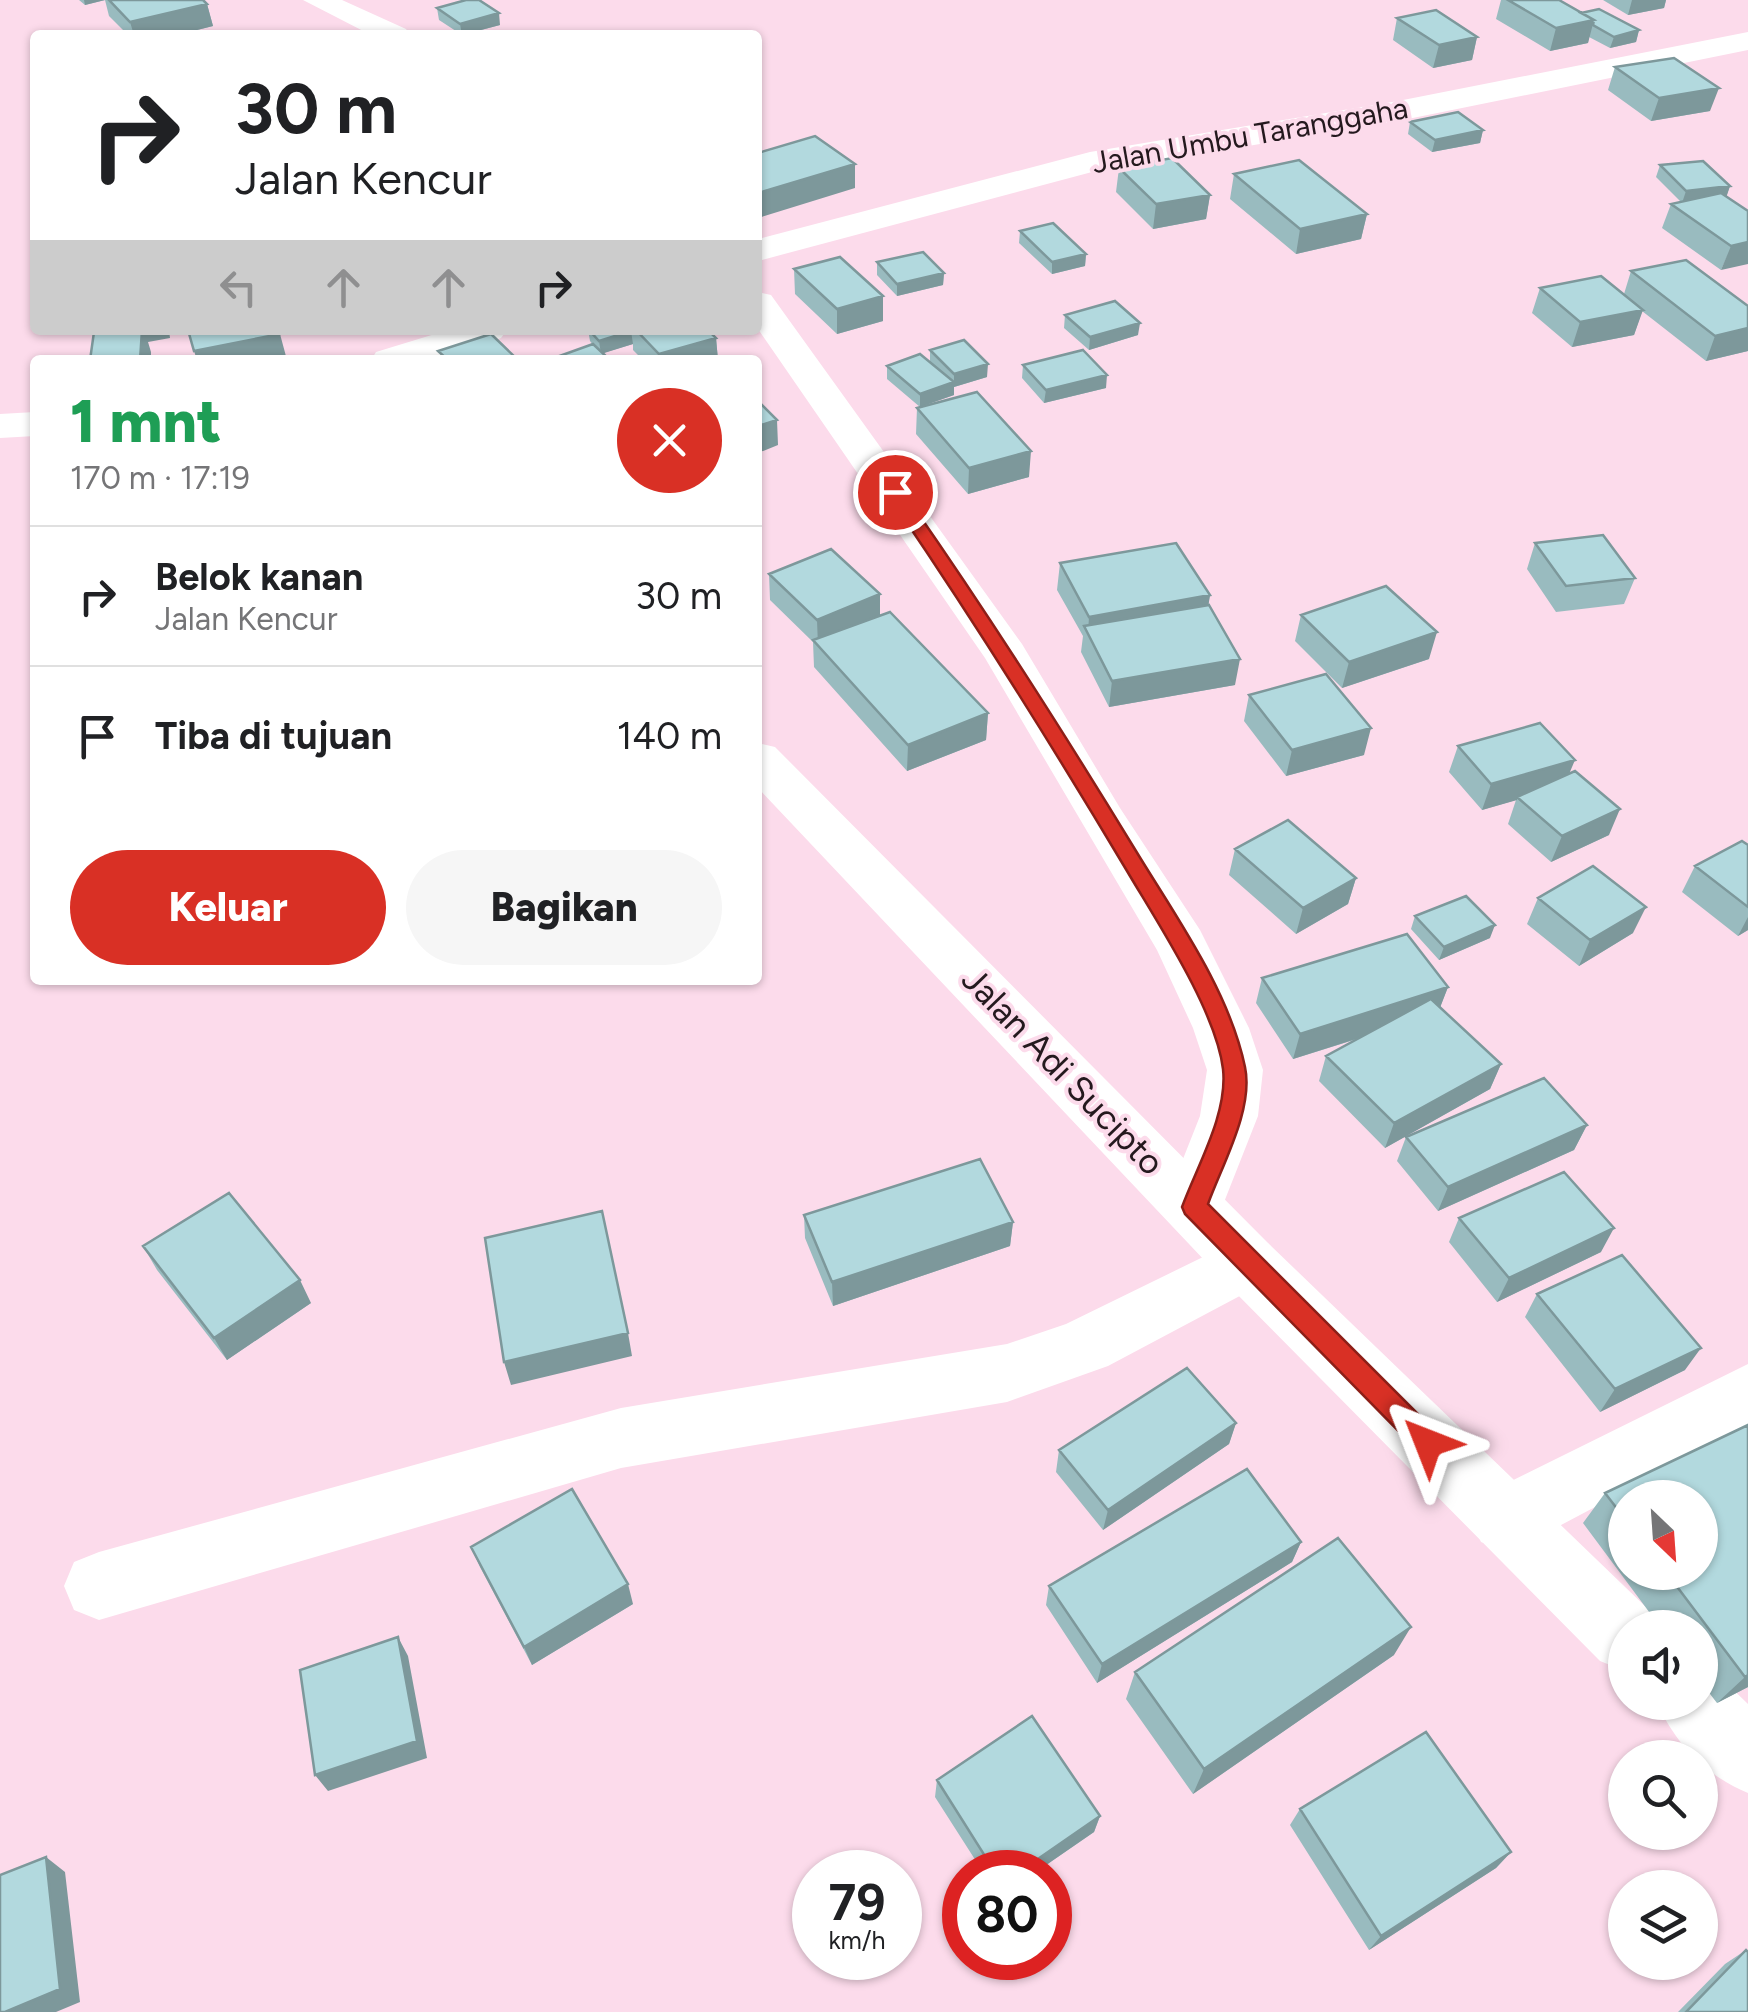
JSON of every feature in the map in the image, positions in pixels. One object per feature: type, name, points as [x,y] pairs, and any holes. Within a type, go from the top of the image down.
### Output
[{"type":"main road","points":[[318,0],[384,30]]},
{"type":"main road","name":"Jalan Umbu Taranggaha","points":[[762,249],[1090,162],[1398,111],[1748,41]]},
{"type":"main road","points":[[762,310],[1006,654],[1181,944],[1221,1028],[1235,1070],[1229,1116],[1194,1207]]},
{"type":"main road","points":[[406,355],[472,335]]},
{"type":"main road","points":[[0,426],[30,424]]},
{"type":"main road","name":"Jalan Adi Sucipto","points":[[762,763],[1246,1262],[1608,1619]]},
{"type":"main road","points":[[99,1586],[621,1438],[1036,1365],[1085,1346],[1246,1262]]},
{"type":"main road","points":[[1505,1519],[1748,1394]]},
{"type":"main road","points":[[1712,1720],[1748,1756]]},
{"type":"building","points":[[109,0],[203,0],[207,4],[130,22]]},
{"type":"building","points":[[479,0],[499,13],[460,24],[437,8]]},
{"type":"building","points":[[1508,0],[1559,0],[1594,20],[1556,28]]},
{"type":"building","points":[[1599,9],[1639,30],[1614,37],[1581,13]]},
{"type":"building","points":[[1436,10],[1477,37],[1439,45],[1397,18]]},
{"type":"building","points":[[1674,58],[1719,88],[1659,98],[1615,67]]},
{"type":"building","points":[[1458,112],[1483,130],[1435,140],[1410,122]]},
{"type":"building","points":[[815,136],[855,164],[762,192],[762,152]]},
{"type":"building","points":[[1172,158],[1210,195],[1156,204],[1119,168]]},
{"type":"building","points":[[1299,160],[1367,214],[1300,229],[1234,174]]},
{"type":"building","points":[[1703,161],[1730,186],[1686,191],[1660,165]]},
{"type":"building","points":[[1721,193],[1748,211],[1748,242],[1731,246],[1671,204]]},
{"type":"building","points":[[1053,223],[1086,254],[1052,262],[1020,231]]},
{"type":"building","points":[[923,252],[944,273],[897,284],[877,262]]},
{"type":"building","points":[[840,257],[883,296],[837,309],[794,269]]},
{"type":"building","points":[[1686,260],[1748,306],[1748,328],[1715,336],[1631,271]]},
{"type":"building","points":[[1601,276],[1643,310],[1580,322],[1540,288]]},
{"type":"building","points":[[1115,301],[1140,323],[1090,337],[1065,315]]},
{"type":"building","points":[[94,335],[142,335],[140,355],[91,355]]},
{"type":"building","points":[[189,335],[275,335],[194,351]]},
{"type":"building","points":[[492,335],[513,355],[442,355],[438,351]]},
{"type":"building","points":[[594,335],[618,335],[599,341]]},
{"type":"building","points":[[641,335],[716,338],[659,354]]},
{"type":"building","points":[[964,340],[988,364],[954,374],[930,350]]},
{"type":"building","points":[[593,344],[605,355],[562,355]]},
{"type":"building","points":[[1083,350],[1107,375],[1046,390],[1023,365]]},
{"type":"building","points":[[920,354],[954,382],[920,394],[887,366]]},
{"type":"building","points":[[977,392],[1031,451],[969,468],[917,408]]},
{"type":"building","points":[[762,405],[777,420],[762,425]]},
{"type":"building","points":[[1603,535],[1635,578],[1566,586],[1535,543]]},
{"type":"building","points":[[1176,543],[1210,595],[1089,617],[1060,563]]},
{"type":"building","points":[[831,549],[880,594],[817,620],[769,574]]},
{"type":"building","points":[[1386,586],[1437,632],[1349,662],[1301,615]]},
{"type":"building","points":[[1209,605],[1240,659],[1112,681],[1084,626]]},
{"type":"building","points":[[890,612],[988,713],[908,745],[813,640]]},
{"type":"building","points":[[1326,674],[1371,728],[1292,750],[1249,695]]},
{"type":"building","points":[[1540,723],[1575,760],[1491,784],[1458,746]]},
{"type":"building","points":[[1575,771],[1620,809],[1562,836],[1517,797]]},
{"type":"building","points":[[1288,820],[1356,878],[1303,908],[1235,849]]},
{"type":"building","points":[[1742,841],[1748,845],[1748,907],[1695,866]]},
{"type":"building","points":[[1593,866],[1646,907],[1590,940],[1538,898]]},
{"type":"building","points":[[1466,896],[1495,925],[1444,947],[1415,916]]},
{"type":"building","points":[[1407,934],[1448,987],[1300,1034],[1262,978]]},
{"type":"building","points":[[1431,999],[1501,1064],[1394,1123],[1326,1056]]},
{"type":"building","points":[[1544,1078],[1587,1125],[1448,1187],[1406,1137]]},
{"type":"building","points":[[980,1159],[1013,1222],[832,1282],[804,1215]]},
{"type":"building","points":[[1564,1172],[1614,1228],[1509,1278],[1459,1218]]},
{"type":"building","points":[[229,1193],[300,1280],[214,1338],[143,1246]]},
{"type":"building","points":[[602,1211],[628,1333],[504,1362],[485,1238]]},
{"type":"building","points":[[1622,1255],[1701,1348],[1615,1389],[1537,1294]]},
{"type":"building","points":[[1187,1368],[1236,1423],[1108,1510],[1059,1450]]},
{"type":"building","points":[[1748,1425],[1745,1677],[1718,1641],[1718,1610],[1695,1610],[1680,1590],[1718,1590],[1718,1480],[1632,1480]]},
{"type":"building","points":[[1247,1469],[1301,1542],[1102,1664],[1049,1586]]},
{"type":"building","points":[[572,1489],[628,1584],[524,1647],[471,1547]]},
{"type":"building","points":[[1338,1538],[1411,1627],[1204,1769],[1135,1672]]},
{"type":"building","points":[[398,1637],[417,1741],[315,1775],[300,1670]]},
{"type":"building","points":[[1032,1716],[1100,1816],[1051,1850],[981,1850],[937,1780]]},
{"type":"building","points":[[1426,1732],[1511,1852],[1381,1936],[1300,1809]]},
{"type":"building","points":[[46,1857],[60,1989],[0,2012],[0,1875]]},
{"type":"building","points":[[1748,1952],[1748,2012],[1686,2012],[1718,1980]]},
{"type":"route","points":[[895,492],[1006,654],[1102,820],[1181,944],[1221,1028],[1235,1070],[1229,1116],[1194,1207],[1428,1443]]}]
